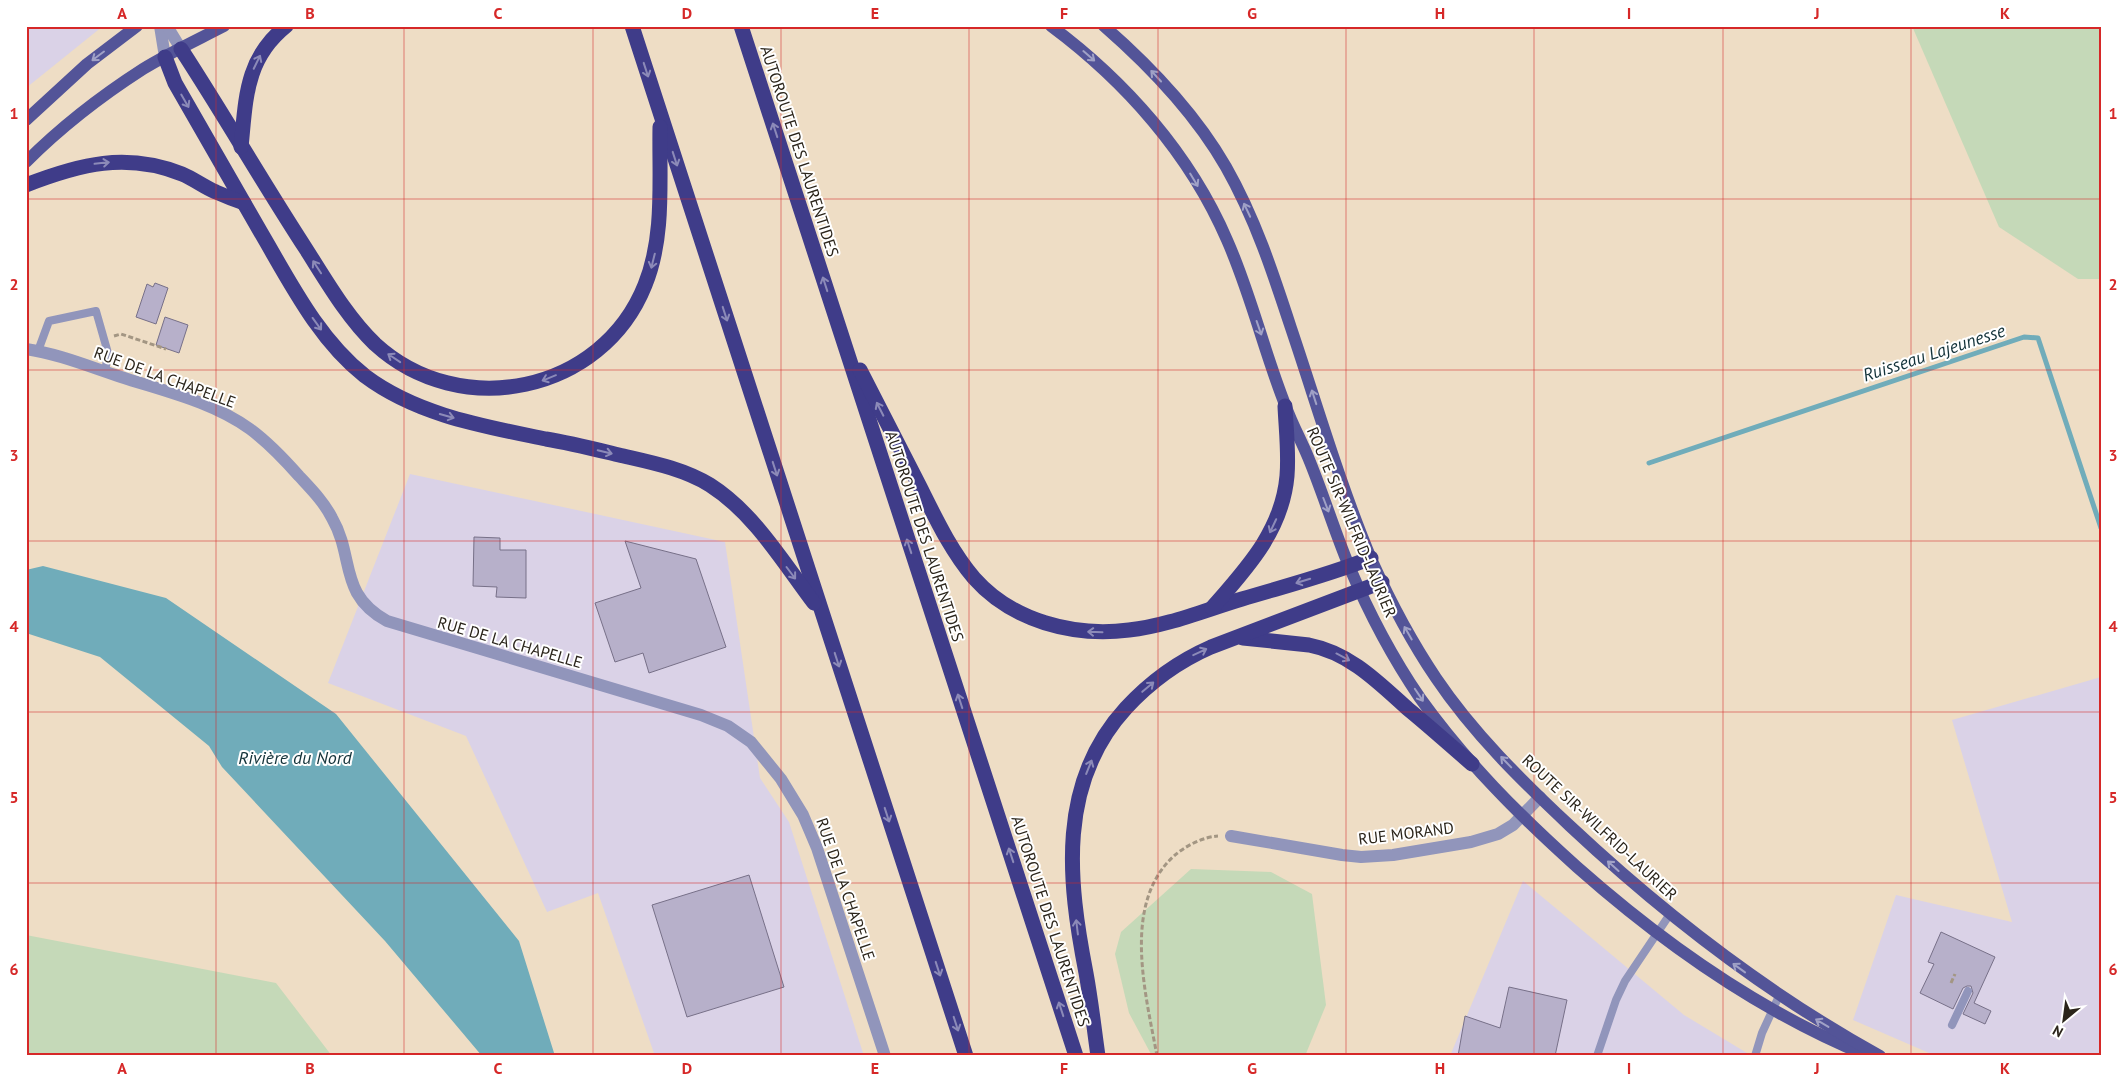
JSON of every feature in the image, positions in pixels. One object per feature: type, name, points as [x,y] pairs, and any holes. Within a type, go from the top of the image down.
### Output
[{"type":"highway","points":[[241,147],[249,79],[266,47],[286,26]]},
{"type":"highway","points":[[632,26],[966,1056]]},
{"type":"highway","name":"AUTOROUTE DES LAURENTIDES","points":[[741,26],[1076,1056]]},
{"type":"highway","points":[[181,49],[329,285],[356,322],[378,346],[406,366],[429,376],[474,388],[504,389],[539,382],[573,367],[600,348],[631,313],[650,273],[657,242],[660,113]]},
{"type":"highway","points":[[165,57],[175,83],[290,283],[321,330],[344,357],[376,384],[403,400],[429,411],[656,464],[700,480],[724,496],[745,514],[822,614]]},
{"type":"highway","points":[[26,185],[83,165],[117,162],[134,163],[180,174],[215,192],[244,203]]},
{"type":"highway","points":[[840,331],[944,534],[965,567],[994,595],[1013,609],[1039,621],[1070,630],[1096,632],[1144,628],[1350,567],[1371,558]]},
{"type":"highway","points":[[1212,608],[1260,551],[1276,523],[1285,489],[1288,462],[1285,406]]},
{"type":"highway","points":[[1098,1056],[1078,930],[1072,873],[1074,818],[1079,793],[1092,757],[1101,740],[1110,726],[1140,693],[1186,659],[1382,582]]},
{"type":"highway","points":[[1239,637],[1314,646],[1345,658],[1381,684],[1472,764]]},
{"type":"main road","points":[[26,120],[87,64],[137,26]]},
{"type":"main road","points":[[26,162],[49,140],[95,103],[144,68],[224,26]]},
{"type":"main road","name":"ROUTE SIR-WILFRID-LAURIER","points":[[1051,26],[1091,58],[1145,111],[1185,165],[1216,218],[1232,250],[1285,406],[1309,459],[1361,591],[1384,638],[1418,694],[1472,764],[1522,816],[1599,886],[1656,932],[1707,969],[1772,1010],[1824,1037],[1868,1056]]},
{"type":"main road","name":"ROUTE SIR-WILFRID-LAURIER","points":[[1104,26],[1138,57],[1170,91],[1214,148],[1236,187],[1267,255],[1346,492],[1371,558],[1420,653],[1449,696],[1480,735],[1540,797],[1611,864],[1670,914],[1713,949],[1779,996],[1826,1026],[1880,1056]]},
{"type":"street","points":[[160,26],[165,57]]},
{"type":"street","points":[[167,26],[181,49]]},
{"type":"street","name":"RUE DE LA CHAPELLE","points":[[32,350],[206,406],[235,420],[263,439],[287,463],[327,510],[338,531],[355,592],[360,600],[376,615],[400,626],[701,715],[728,726],[751,742],[781,779],[810,830],[885,1056]]},
{"type":"street","name":"RUE MORAND","points":[[1231,836],[1342,855],[1377,856],[1486,838],[1504,831],[1540,797]]},
{"type":"lane","points":[[32,350],[49,321],[96,311],[108,353],[105,372]]},
{"type":"lane","points":[[1597,1056],[1616,1000],[1625,981],[1656,932],[1670,914]]},
{"type":"lane","points":[[1952,1025],[1968,991]]},
{"type":"lane","points":[[1755,1056],[1779,996]]},
{"type":"path","points":[[121,334],[166,349]]},
{"type":"path","points":[[1157,1056],[1141,961],[1142,933],[1147,903],[1158,874],[1180,850],[1212,836],[1231,836]]},
{"type":"path","points":[[1951,983],[1955,974]]},
{"type":"shaded area","points":[[26,26],[103,26],[26,88]]},
{"type":"shaded area","points":[[410,474],[725,542],[760,778],[789,822],[864,1056],[655,1056],[598,893],[547,912],[466,736],[328,683]]},
{"type":"shaded area","points":[[2101,677],[2101,1056],[1936,1056],[1853,1020],[1896,895],[2012,922],[1952,720]]},
{"type":"shaded area","points":[[1523,881],[1684,1015],[1752,1056],[1450,1056]]},
{"type":"green space","points":[[1912,26],[2101,26],[2101,279],[2078,279],[1999,227]]},
{"type":"green space","points":[[1191,869],[1271,872],[1312,894],[1326,1005],[1305,1056],[1152,1056],[1129,1013],[1115,954],[1121,932]]},
{"type":"green space","points":[[26,935],[276,983],[332,1056],[26,1056]]},
{"type":"water","name":"Rivière du Nord","points":[[43,566],[166,598],[336,714],[519,941],[555,1056],[482,1056],[385,941],[222,767],[209,746],[100,657],[26,633],[26,570]]},
{"type":"building","points":[[155,283],[168,288],[156,324],[136,317],[147,284],[153,287]]},
{"type":"building","points":[[165,317],[188,325],[179,353],[156,345]]},
{"type":"building","points":[[474,537],[500,538],[500,550],[526,550],[526,598],[496,597],[497,587],[473,586]]},
{"type":"building","points":[[625,541],[696,559],[726,647],[649,673],[643,653],[615,662],[595,603],[641,588]]},
{"type":"building","points":[[749,875],[784,987],[687,1017],[652,905]]},
{"type":"building","points":[[1941,932],[1995,957],[1974,1003],[1991,1011],[1985,1024],[1963,1014],[1973,993],[1971,986],[1963,988],[1953,1009],[1920,993],[1934,964],[1928,962]]},
{"type":"building","points":[[1509,987],[1567,1000],[1555,1056],[1458,1056],[1465,1016],[1500,1028]]},
{"type":"waterway","name":"Ruisseau Lajeunesse","points":[[1649,463],[2024,337],[2038,338],[2101,528]]}]
